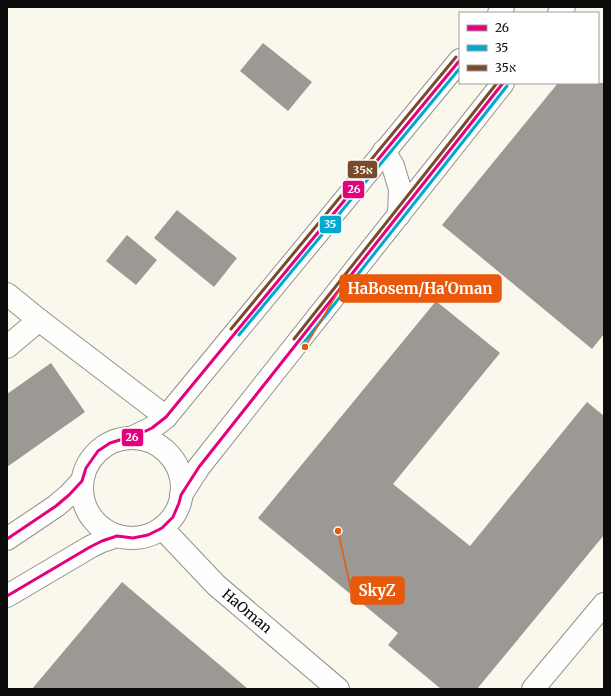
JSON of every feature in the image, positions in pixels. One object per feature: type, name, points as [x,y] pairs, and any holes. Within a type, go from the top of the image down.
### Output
[{"type":"street","points":[[131,438],[146,441],[160,447],[172,458],[181,480],[181,495],[172,517],[162,528],[148,536],[133,538],[111,534],[99,526],[86,509],[82,496],[82,482],[86,468],[94,456],[98,451],[110,443],[131,438],[152,428],[166,416],[459,61]]},
{"type":"street","points":[[181,495],[199,467],[502,84]]},
{"type":"street","points":[[384,151],[393,166],[400,189],[399,215]]},
{"type":"street","points":[[7,294],[166,416]]},
{"type":"street","points":[[7,347],[39,320]]},
{"type":"street","points":[[7,539],[56,506],[82,482]]},
{"type":"street","name":"HaOman","points":[[162,528],[216,585],[338,689]]},
{"type":"street","points":[[7,596],[90,547],[117,536]]},
{"type":"street","points":[[533,689],[604,604]]},
{"type":"building","points":[[263,43],[312,82],[288,111],[240,71]]},
{"type":"building","points":[[604,83],[604,334],[592,349],[442,225],[557,84]]},
{"type":"building","points":[[177,210],[237,258],[214,287],[154,238]]},
{"type":"building","points":[[127,235],[157,260],[136,285],[106,261]]},
{"type":"building","points":[[436,301],[500,353],[393,484],[470,546],[587,402],[604,416],[604,535],[477,689],[441,689],[388,645],[398,633],[258,518]]},
{"type":"building","points":[[51,363],[85,412],[7,467],[7,394]]},
{"type":"building","points":[[122,582],[248,689],[32,689]]},
{"type":"transit line","name":"35א","points":[[231,329],[456,57]]},
{"type":"transit line","name":"26","points":[[7,539],[56,506],[69,495],[82,481],[86,468],[98,451],[110,443],[131,438],[152,428],[166,417],[459,61]]},
{"type":"transit line","name":"35","points":[[239,335],[459,69]]},
{"type":"transit line","name":"35א","points":[[294,339],[496,84]]},
{"type":"transit line","name":"26","points":[[7,596],[102,541],[117,536],[133,538],[148,535],[162,528],[173,517],[181,495],[199,467],[502,84]]},
{"type":"transit line","name":"35","points":[[302,345],[507,86]]},
{"type":"place","name":"HaBosem/Ha'Oman","points":[[305,347]]},
{"type":"place","name":"SkyZ","points":[[338,531]]}]
